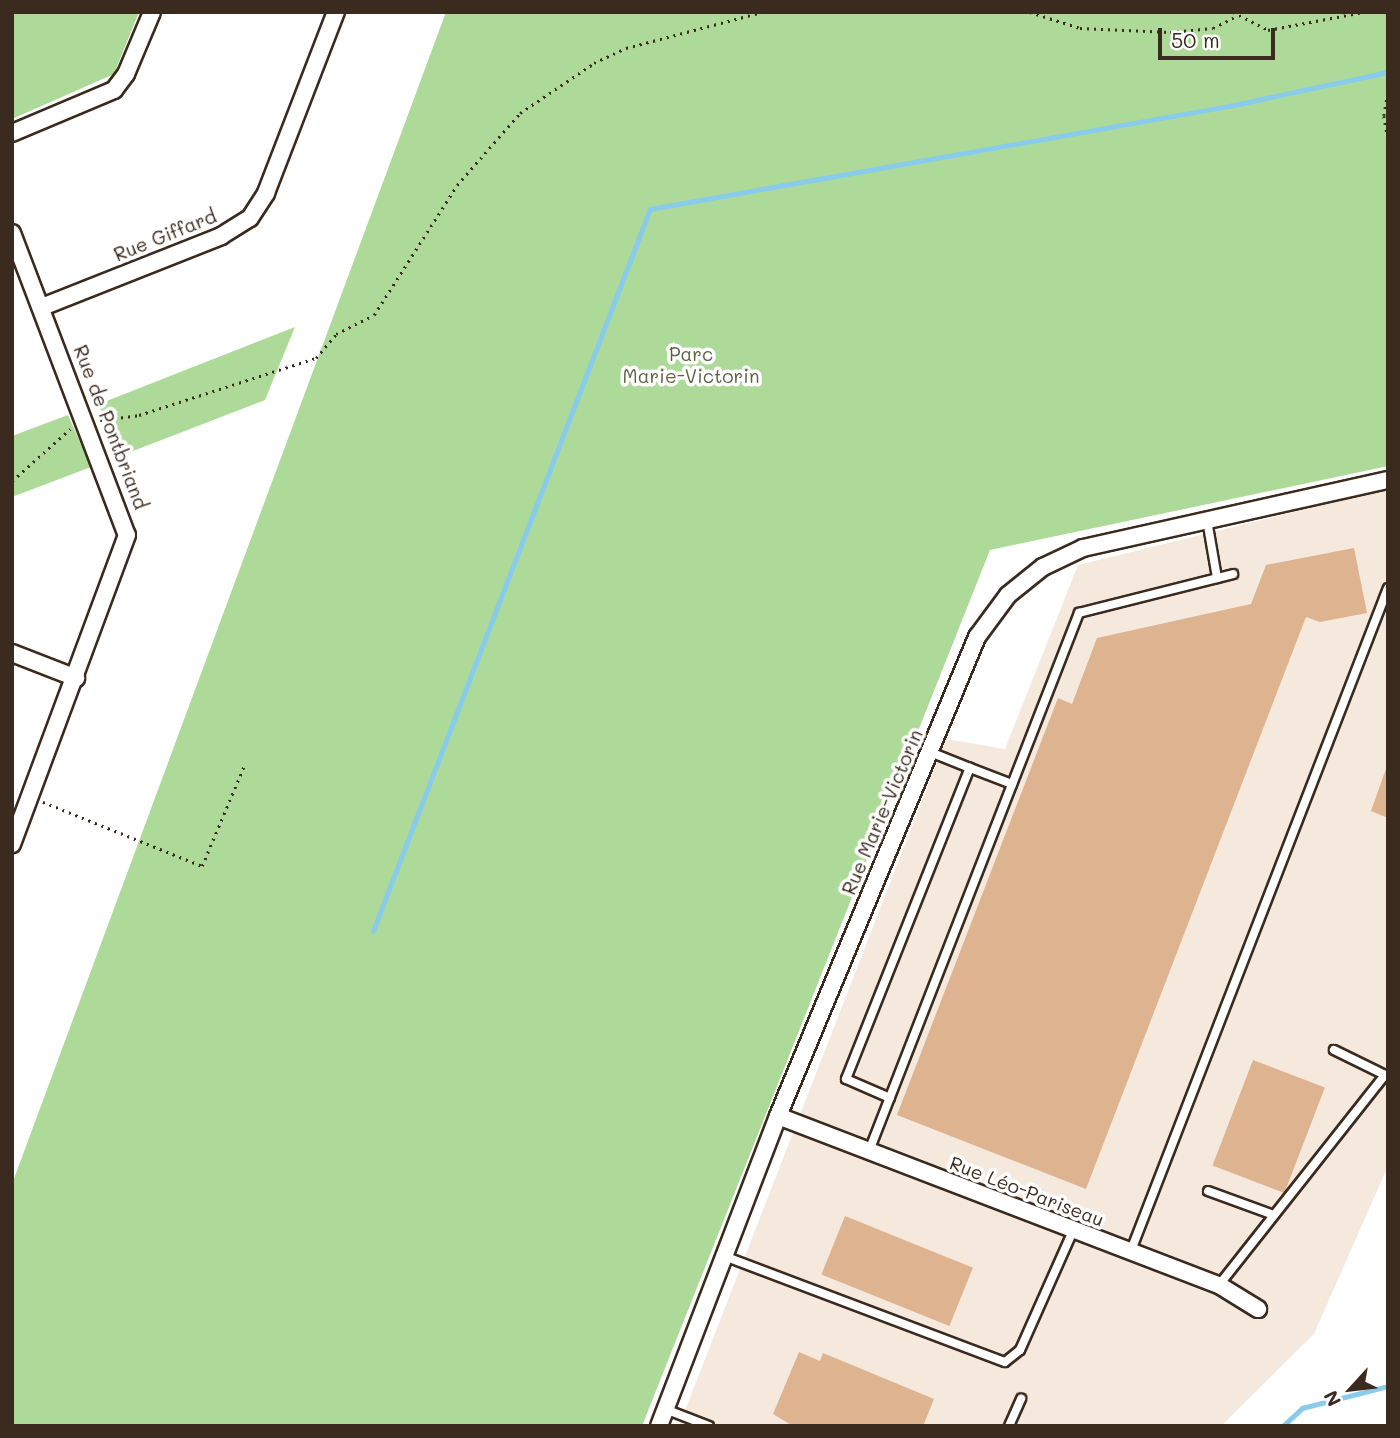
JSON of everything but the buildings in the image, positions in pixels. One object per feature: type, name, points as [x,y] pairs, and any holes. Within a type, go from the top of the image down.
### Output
[{"type":"street","points":[[12,133],[114,90],[126,74],[152,12]]},
{"type":"street","name":"Rue Giffard","points":[[42,307],[221,236],[250,218],[266,193],[336,12]]},
{"type":"street","name":"Rue de Pontbriand","points":[[12,233],[124,518],[127,540],[12,844]]},
{"type":"street","name":"Rue Marie-Victorin","points":[[659,1426],[778,1116],[977,637],[1008,595],[1043,567],[1083,548],[1388,480]]},
{"type":"street","points":[[12,653],[76,678]]},
{"type":"street","name":"Rue Léo-Pariseau","points":[[778,1116],[1130,1254],[1219,1285],[1258,1309]]},
{"type":"lane","points":[[1207,520],[1217,578]]},
{"type":"lane","points":[[869,1151],[1079,613],[1233,574]]},
{"type":"lane","points":[[1130,1254],[1388,588]]},
{"type":"lane","points":[[930,752],[1012,784]]},
{"type":"lane","points":[[890,1098],[846,1079],[970,768]]},
{"type":"lane","points":[[1219,1285],[1385,1075],[1334,1050]]},
{"type":"lane","points":[[1208,1191],[1273,1215]]},
{"type":"lane","points":[[724,1256],[1005,1362],[1020,1350],[1073,1231]]},
{"type":"lane","points":[[1009,1426],[1021,1399]]},
{"type":"lane","points":[[665,1409],[709,1426]]},
{"type":"path","points":[[12,481],[50,443],[88,424],[139,415],[316,358],[337,334],[374,314],[464,176],[520,113],[594,63],[626,48],[762,12]]},
{"type":"path","points":[[1030,12],[1080,28],[1170,32],[1213,28],[1237,16]]},
{"type":"path","points":[[1233,12],[1237,16],[1275,30],[1363,12]]},
{"type":"path","points":[[1388,93],[1384,116],[1388,138]]},
{"type":"path","points":[[30,797],[202,866],[244,766]]},
{"type":"shaded area","points":[[1388,489],[1388,1166],[1314,1334],[1221,1426],[679,1426],[946,739],[1005,749],[1078,565]]},
{"type":"green space","points":[[12,12],[139,12],[114,74],[12,119]]},
{"type":"green space","name":"Parc Marie-Victorin","points":[[446,12],[1388,12],[1388,466],[990,550],[642,1426],[12,1426],[12,1184]]},
{"type":"green space","points":[[295,327],[265,400],[115,458],[99,404]]},
{"type":"green space","points":[[68,415],[91,467],[12,497],[12,436]]},
{"type":"waterway","points":[[373,931],[650,209],[1229,106],[1388,72]]},
{"type":"waterway","points":[[1283,1426],[1302,1408],[1388,1386]]}]
